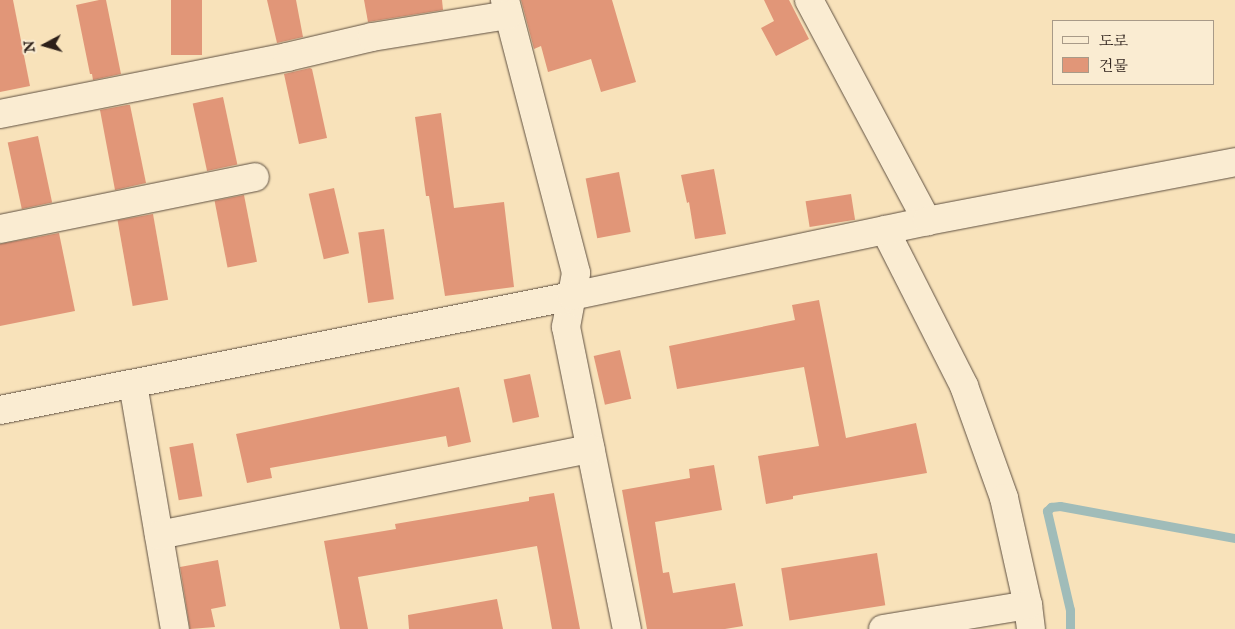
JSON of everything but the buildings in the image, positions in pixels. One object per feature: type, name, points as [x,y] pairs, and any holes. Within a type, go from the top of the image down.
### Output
[{"type":"street","points":[[809,0],[927,221]]},
{"type":"street","points":[[0,114],[287,57],[507,8],[576,274],[566,327],[627,629]]},
{"type":"street","points":[[0,410],[572,296],[927,221],[1235,162]]},
{"type":"street","points":[[0,229],[255,176]]},
{"type":"street","points":[[883,629],[1030,617],[1004,498],[964,386],[885,230]]},
{"type":"street","points":[[134,384],[175,629]]},
{"type":"street","points":[[159,535],[591,448]]},
{"type":"waterway","points":[[1070,629],[1070,610],[1047,511],[1051,507],[1060,506],[1235,538]]}]
